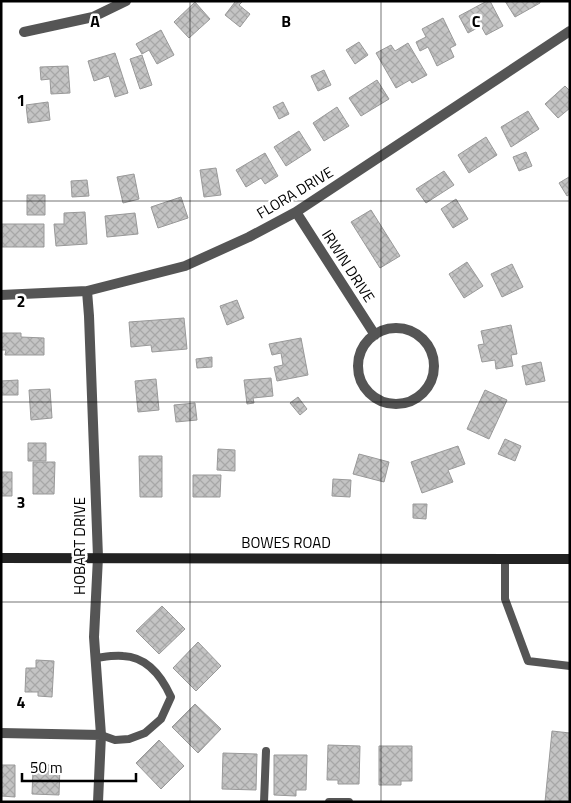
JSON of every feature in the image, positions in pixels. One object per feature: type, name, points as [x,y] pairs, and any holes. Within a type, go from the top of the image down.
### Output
[{"type":"main road","name":"BOWES ROAD","points":[[1,558],[570,559]]},
{"type":"street","points":[[24,32],[93,17],[126,1]]},
{"type":"street","name":"FLORA DRIVE","points":[[1,295],[86,290],[185,266],[249,237],[296,212],[570,31]]},
{"type":"street","name":"IRWIN DRIVE","points":[[296,212],[375,335]]},
{"type":"street","name":"HOBART DRIVE","points":[[86,290],[89,316],[98,558],[94,637],[101,735],[98,802]]},
{"type":"street","points":[[392,329],[410,331],[418,335],[430,349],[433,358],[433,376],[424,391],[409,402],[391,404],[382,401],[362,384],[358,366],[363,348],[375,335],[392,329]]},
{"type":"street","points":[[1,733],[101,735]]},
{"type":"lane","points":[[505,558],[506,599],[528,660],[570,666]]},
{"type":"lane","points":[[95,658],[124,656],[144,662],[164,681],[171,697],[161,719],[145,733],[129,740],[115,740],[101,735]]},
{"type":"lane","points":[[264,802],[266,751]]},
{"type":"lane","points":[[329,802],[349,802]]},
{"type":"building","points":[[233,1],[243,1],[239,5],[250,14],[240,27],[225,15],[235,2]]},
{"type":"building","points":[[490,1],[503,26],[486,35],[481,26],[468,33],[459,16]]},
{"type":"building","points":[[505,1],[540,1],[540,3],[515,17]]},
{"type":"building","points":[[195,2],[210,19],[189,38],[174,22]]},
{"type":"building","points":[[443,18],[456,45],[450,48],[454,57],[437,66],[428,47],[420,51],[416,42],[426,37],[422,29]]},
{"type":"building","points":[[161,30],[174,55],[157,64],[149,50],[142,54],[136,44]]},
{"type":"building","points":[[359,42],[368,55],[355,64],[346,50]]},
{"type":"building","points":[[408,43],[427,75],[412,83],[410,80],[396,88],[376,53],[391,45],[395,51]]},
{"type":"building","points":[[115,53],[128,93],[115,97],[109,76],[94,81],[88,61]]},
{"type":"building","points":[[142,55],[152,85],[140,89],[130,59]]},
{"type":"building","points":[[68,66],[70,93],[51,94],[50,79],[41,80],[40,67]]},
{"type":"building","points":[[324,70],[331,85],[318,91],[311,76]]},
{"type":"building","points":[[377,80],[389,99],[361,116],[349,98]]},
{"type":"building","points":[[565,86],[570,91],[570,108],[558,118],[545,104]]},
{"type":"building","points":[[48,102],[50,120],[28,123],[26,105]]},
{"type":"building","points":[[283,102],[289,114],[279,119],[273,107]]},
{"type":"building","points":[[337,107],[349,126],[324,141],[313,123]]},
{"type":"building","points":[[528,111],[539,129],[511,147],[501,127]]},
{"type":"building","points":[[299,131],[311,150],[286,166],[274,147]]},
{"type":"building","points":[[486,137],[497,155],[469,173],[458,155]]},
{"type":"building","points":[[526,152],[532,166],[519,171],[513,157]]},
{"type":"building","points":[[265,153],[278,176],[265,184],[261,178],[246,187],[236,170]]},
{"type":"building","points":[[216,168],[221,195],[204,197],[200,170]]},
{"type":"building","points":[[444,171],[454,185],[426,203],[416,189]]},
{"type":"building","points":[[134,174],[139,199],[123,203],[117,177]]},
{"type":"building","points":[[569,177],[570,194],[567,196],[559,183]]},
{"type":"building","points":[[87,180],[89,196],[72,197],[71,181]]},
{"type":"building","points":[[27,195],[45,195],[45,215],[27,215]]},
{"type":"building","points":[[181,197],[188,218],[158,228],[151,207]]},
{"type":"building","points":[[456,199],[468,219],[453,228],[441,209]]},
{"type":"building","points":[[371,210],[400,256],[380,268],[351,222]]},
{"type":"building","points":[[85,212],[87,244],[56,246],[54,224],[64,224],[64,213]]},
{"type":"building","points":[[135,213],[138,234],[107,237],[105,216]]},
{"type":"building","points":[[2,224],[44,224],[44,247],[2,247]]},
{"type":"building","points":[[467,262],[483,286],[464,298],[449,274]]},
{"type":"building","points":[[512,264],[523,287],[502,297],[491,274]]},
{"type":"building","points":[[237,300],[244,318],[227,325],[220,306]]},
{"type":"building","points":[[184,318],[187,349],[152,352],[151,345],[131,347],[129,322]]},
{"type":"building","points":[[511,325],[517,354],[511,355],[513,366],[496,369],[495,360],[482,362],[478,345],[484,344],[481,331]]},
{"type":"building","points":[[1,333],[21,333],[21,337],[44,338],[44,355],[5,355],[6,350],[1,350]]},
{"type":"building","points":[[301,338],[308,375],[277,381],[274,367],[283,365],[281,353],[272,355],[269,344]]},
{"type":"building","points":[[212,357],[212,367],[197,368],[196,359]]},
{"type":"building","points":[[541,362],[545,381],[526,385],[522,366]]},
{"type":"building","points":[[271,378],[273,396],[253,398],[254,403],[247,404],[244,380]]},
{"type":"building","points":[[156,379],[159,410],[138,412],[135,381]]},
{"type":"building","points":[[18,380],[18,395],[1,395],[1,381]]},
{"type":"building","points":[[50,389],[52,418],[31,420],[29,390]]},
{"type":"building","points":[[485,390],[507,400],[489,439],[467,429]]},
{"type":"building","points":[[298,397],[307,409],[300,415],[290,403]]},
{"type":"building","points":[[195,403],[197,420],[176,422],[174,405]]},
{"type":"building","points":[[505,439],[521,446],[515,461],[498,454]]},
{"type":"building","points":[[28,443],[46,443],[46,461],[28,461]]},
{"type":"building","points":[[458,446],[465,464],[448,470],[453,482],[422,493],[411,462]]},
{"type":"building","points":[[218,449],[235,450],[235,471],[217,470]]},
{"type":"building","points":[[359,454],[389,462],[384,482],[353,474]]},
{"type":"building","points":[[139,456],[162,456],[162,497],[140,497]]},
{"type":"building","points":[[33,462],[55,462],[54,494],[33,494]]},
{"type":"building","points":[[1,472],[12,472],[12,496],[1,496]]},
{"type":"building","points":[[193,475],[221,475],[220,497],[193,497]]},
{"type":"building","points":[[333,479],[351,480],[350,497],[332,496]]},
{"type":"building","points":[[413,504],[427,504],[426,519],[413,518]]},
{"type":"building","points":[[162,606],[185,629],[159,654],[136,631]]},
{"type":"building","points":[[198,642],[221,666],[196,691],[173,668]]},
{"type":"building","points":[[36,660],[54,661],[52,697],[38,696],[38,692],[25,692],[26,668],[36,668]]},
{"type":"building","points":[[195,704],[221,729],[198,753],[172,727]]},
{"type":"building","points":[[552,731],[570,733],[570,802],[545,802]]},
{"type":"building","points":[[159,740],[184,766],[161,789],[136,763]]},
{"type":"building","points":[[328,745],[360,746],[359,784],[338,784],[338,780],[327,780]]},
{"type":"building","points":[[379,746],[412,746],[412,781],[401,781],[401,785],[379,785]]},
{"type":"building","points":[[223,753],[257,754],[256,790],[222,789]]},
{"type":"building","points":[[274,755],[307,755],[306,790],[296,790],[296,796],[274,795]]},
{"type":"building","points":[[1,765],[15,765],[15,797],[1,796]]},
{"type":"building","points":[[47,765],[60,765],[59,795],[32,794],[33,769],[47,770]]}]
